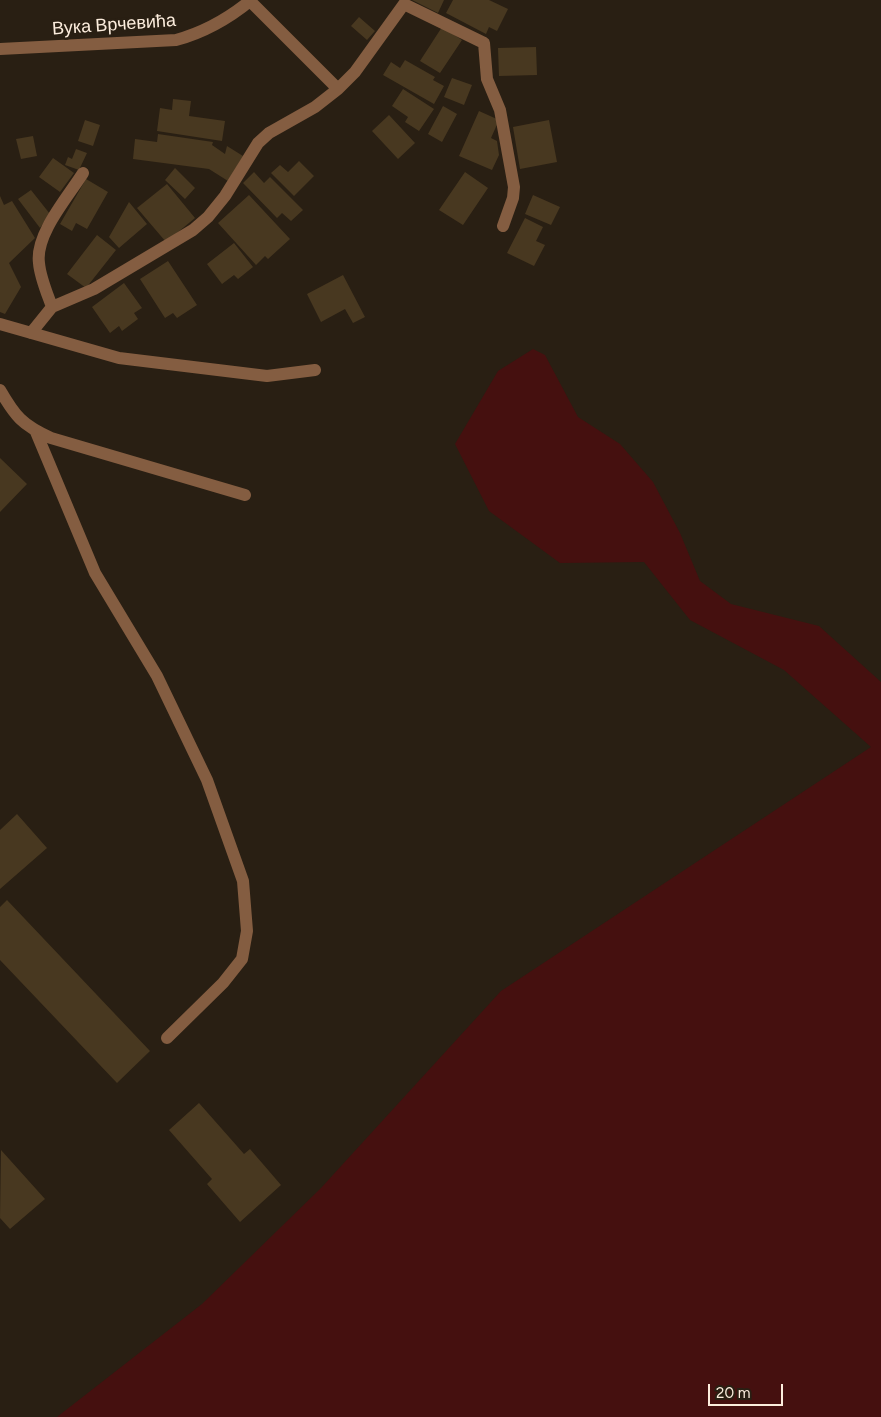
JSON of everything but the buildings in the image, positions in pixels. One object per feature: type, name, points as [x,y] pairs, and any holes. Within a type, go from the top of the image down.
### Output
[{"type":"street","name":"Вука Врчевића","points":[[0,49],[176,40],[199,34],[251,0]]},
{"type":"street","points":[[251,0],[338,89]]},
{"type":"street","points":[[32,333],[52,307],[94,289],[193,230],[208,217],[225,196],[251,154],[269,133],[315,106],[338,89],[355,72],[404,4],[484,43],[487,79],[500,110],[514,187],[513,198],[503,226]]},
{"type":"street","points":[[52,307],[39,264],[40,245],[45,232],[83,173]]},
{"type":"street","points":[[0,324],[68,346],[119,358],[267,376],[315,370]]},
{"type":"street","points":[[0,390],[14,414],[36,432],[245,495]]},
{"type":"street","points":[[36,432],[95,573],[157,676],[208,780],[243,880],[247,931],[242,958],[223,983],[167,1038]]},
{"type":"shaded area","points":[[533,349],[545,355],[578,417],[620,444],[653,482],[680,533],[700,581],[731,604],[819,626],[881,682],[881,1417],[57,1417],[202,1304],[321,1188],[501,991],[871,747],[784,670],[690,620],[644,562],[560,563],[489,511],[455,444],[498,371]]}]
